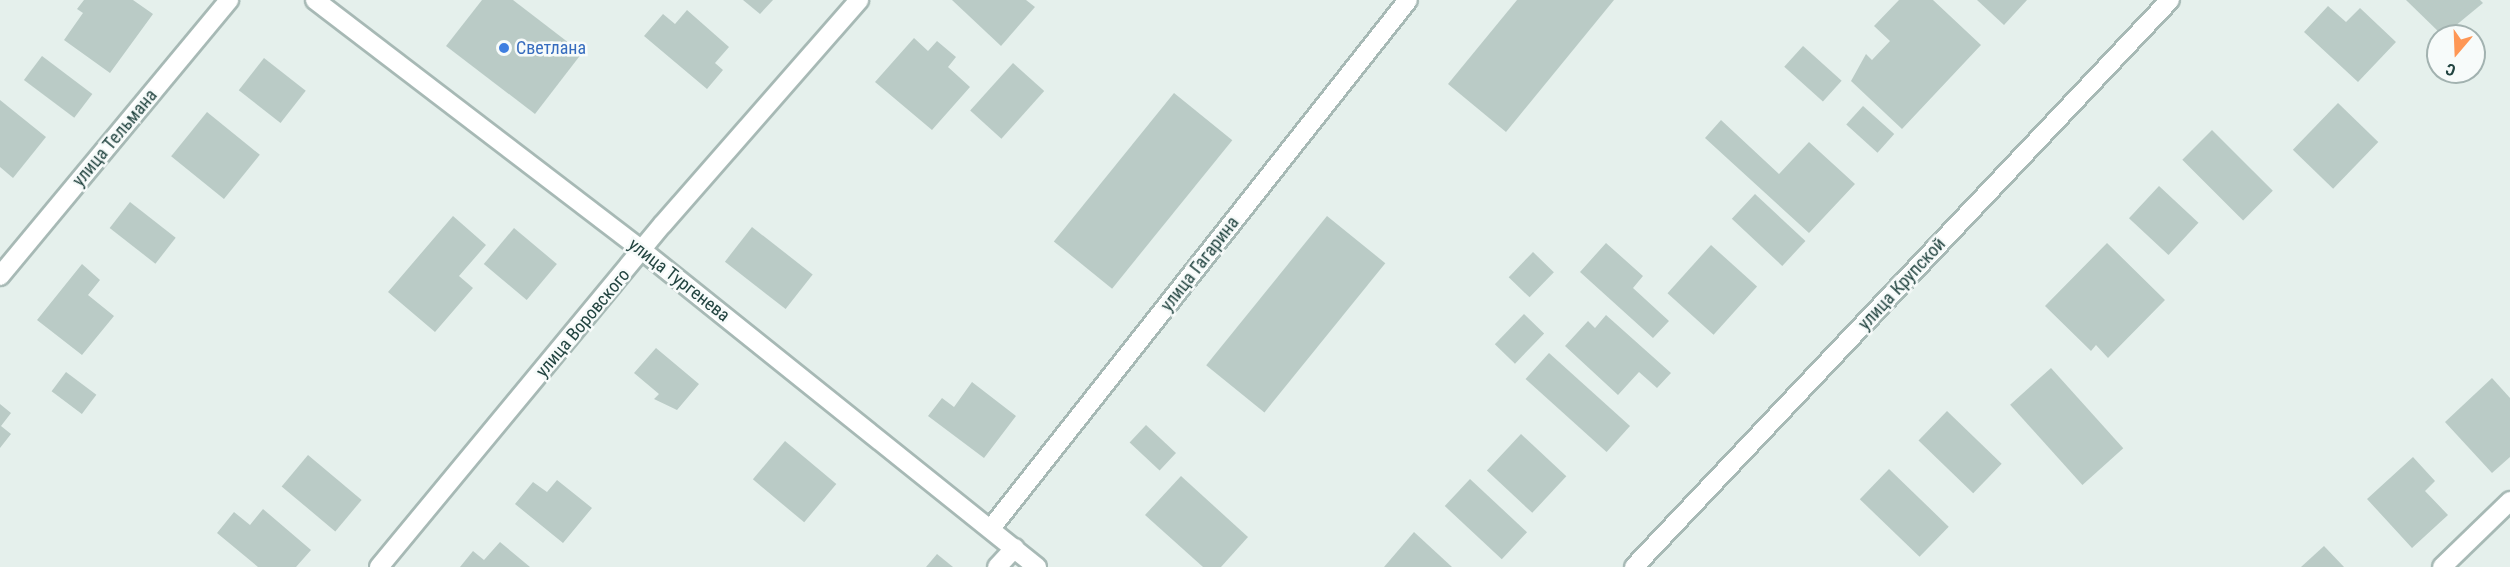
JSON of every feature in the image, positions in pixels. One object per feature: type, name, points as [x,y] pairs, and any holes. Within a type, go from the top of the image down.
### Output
[{"type":"street","name":"улица Тельмана","points":[[0,276],[229,0]]},
{"type":"street","name":"улица Тургенева","points":[[315,0],[643,251],[992,527],[1037,567]]},
{"type":"street","name":"улица Воровского","points":[[379,567],[643,251],[859,0]]},
{"type":"street","name":"улица Гагарина","points":[[992,527],[1408,0]]},
{"type":"street","name":"улица Крупской","points":[[1634,567],[2170,0]]},
{"type":"street","points":[[2442,567],[2510,501]]},
{"type":"street","points":[[997,567],[1015,548]]},
{"type":"building","points":[[84,0],[133,0],[153,14],[110,73],[64,40],[83,13],[77,9]]},
{"type":"building","points":[[482,0],[513,0],[582,53],[535,114],[446,46]]},
{"type":"building","points":[[743,0],[773,0],[760,14]]},
{"type":"building","points":[[952,0],[1026,0],[1035,7],[1001,46]]},
{"type":"building","points":[[1517,0],[1614,0],[1506,132],[1448,84]]},
{"type":"building","points":[[1899,0],[1933,0],[1981,45],[1902,129],[1851,81],[1866,54],[1872,60],[1890,41],[1874,26]]},
{"type":"building","points":[[1977,0],[2027,0],[2004,25]]},
{"type":"building","points":[[2406,0],[2480,0],[2483,3],[2458,24],[2431,24]]},
{"type":"building","points":[[2328,6],[2346,22],[2360,8],[2396,42],[2358,82],[2304,32]]},
{"type":"building","points":[[687,10],[729,47],[715,63],[723,70],[707,89],[644,36],[663,14],[675,24]]},
{"type":"building","points":[[914,38],[928,51],[937,41],[956,57],[948,67],[970,87],[932,130],[875,82]]},
{"type":"building","points":[[1803,46],[1842,81],[1823,102],[1784,67]]},
{"type":"building","points":[[42,56],[92,94],[74,118],[24,80]]},
{"type":"building","points":[[264,58],[306,91],[281,123],[239,90]]},
{"type":"building","points":[[1013,63],[1044,91],[1001,139],[970,111]]},
{"type":"building","points":[[1174,93],[1232,140],[1112,289],[1054,241]]},
{"type":"building","points":[[0,100],[46,137],[13,178],[0,167]]},
{"type":"building","points":[[2338,103],[2378,142],[2333,189],[2293,150]]},
{"type":"building","points":[[1863,106],[1894,134],[1877,153],[1846,125]]},
{"type":"building","points":[[207,112],[260,155],[224,199],[171,156]]},
{"type":"building","points":[[1721,120],[1779,174],[1809,142],[1855,184],[1809,233],[1705,138]]},
{"type":"building","points":[[2212,130],[2273,191],[2243,221],[2182,160]]},
{"type":"building","points":[[2159,186],[2198,223],[2168,255],[2129,218]]},
{"type":"building","points":[[1755,194],[1805,241],[1782,266],[1732,219]]},
{"type":"building","points":[[130,202],[176,238],[155,264],[110,228]]},
{"type":"building","points":[[453,216],[486,245],[459,276],[473,288],[435,332],[388,292]]},
{"type":"building","points":[[1327,216],[1385,263],[1264,412],[1206,365]]},
{"type":"building","points":[[752,227],[813,274],[786,309],[725,262]]},
{"type":"building","points":[[514,228],[557,264],[527,300],[484,264]]},
{"type":"building","points":[[1606,243],[1643,276],[1633,288],[1669,321],[1653,338],[1580,272]]},
{"type":"building","points":[[2107,243],[2165,300],[2108,358],[2096,345],[2091,351],[2045,306]]},
{"type":"building","points":[[1711,245],[1757,286],[1714,335],[1668,293]]},
{"type":"building","points":[[1533,252],[1554,272],[1530,297],[1509,277]]},
{"type":"building","points":[[82,264],[100,280],[88,295],[114,316],[82,355],[37,320]]},
{"type":"building","points":[[1524,314],[1544,333],[1515,364],[1495,344]]},
{"type":"building","points":[[1606,315],[1671,373],[1657,388],[1639,372],[1618,395],[1565,346],[1588,321],[1595,328]]},
{"type":"building","points":[[656,348],[699,384],[677,410],[654,399],[659,394],[634,373]]},
{"type":"building","points":[[1549,353],[1630,426],[1607,452],[1526,379]]},
{"type":"building","points":[[2051,368],[2123,448],[2082,485],[2010,405]]},
{"type":"building","points":[[66,372],[96,395],[82,414],[52,391]]},
{"type":"building","points":[[2492,378],[2510,398],[2510,457],[2492,473],[2445,422]]},
{"type":"building","points":[[972,382],[1016,416],[984,458],[928,416],[942,398],[954,407]]},
{"type":"building","points":[[0,404],[11,413],[1,426],[11,434],[0,448]]},
{"type":"building","points":[[1947,411],[2002,464],[1973,493],[1919,440]]},
{"type":"building","points":[[1146,425],[1176,453],[1160,471],[1130,443]]},
{"type":"building","points":[[1521,434],[1566,476],[1532,513],[1487,471]]},
{"type":"building","points":[[785,441],[836,484],[804,522],[753,479]]},
{"type":"building","points":[[308,455],[362,500],[335,531],[282,486]]},
{"type":"building","points":[[2413,457],[2435,481],[2425,491],[2448,515],[2412,548],[2367,499]]},
{"type":"building","points":[[1889,469],[1949,527],[1920,557],[1860,499]]},
{"type":"building","points":[[1181,476],[1248,537],[1221,567],[1203,567],[1145,515]]},
{"type":"building","points":[[1470,479],[1527,532],[1502,559],[1445,506]]},
{"type":"building","points":[[557,480],[592,508],[563,543],[515,504],[533,482],[547,492]]},
{"type":"building","points":[[263,509],[311,550],[296,567],[258,567],[217,533],[234,512],[250,525]]},
{"type":"building","points":[[1414,532],[1452,567],[1384,567]]},
{"type":"building","points":[[500,542],[530,567],[460,567],[473,551],[484,560]]},
{"type":"building","points":[[2324,546],[2344,567],[2301,567]]},
{"type":"building","points":[[937,554],[953,567],[926,567]]},
{"type":"place","name":"Светлана","points":[[504,48]]}]
